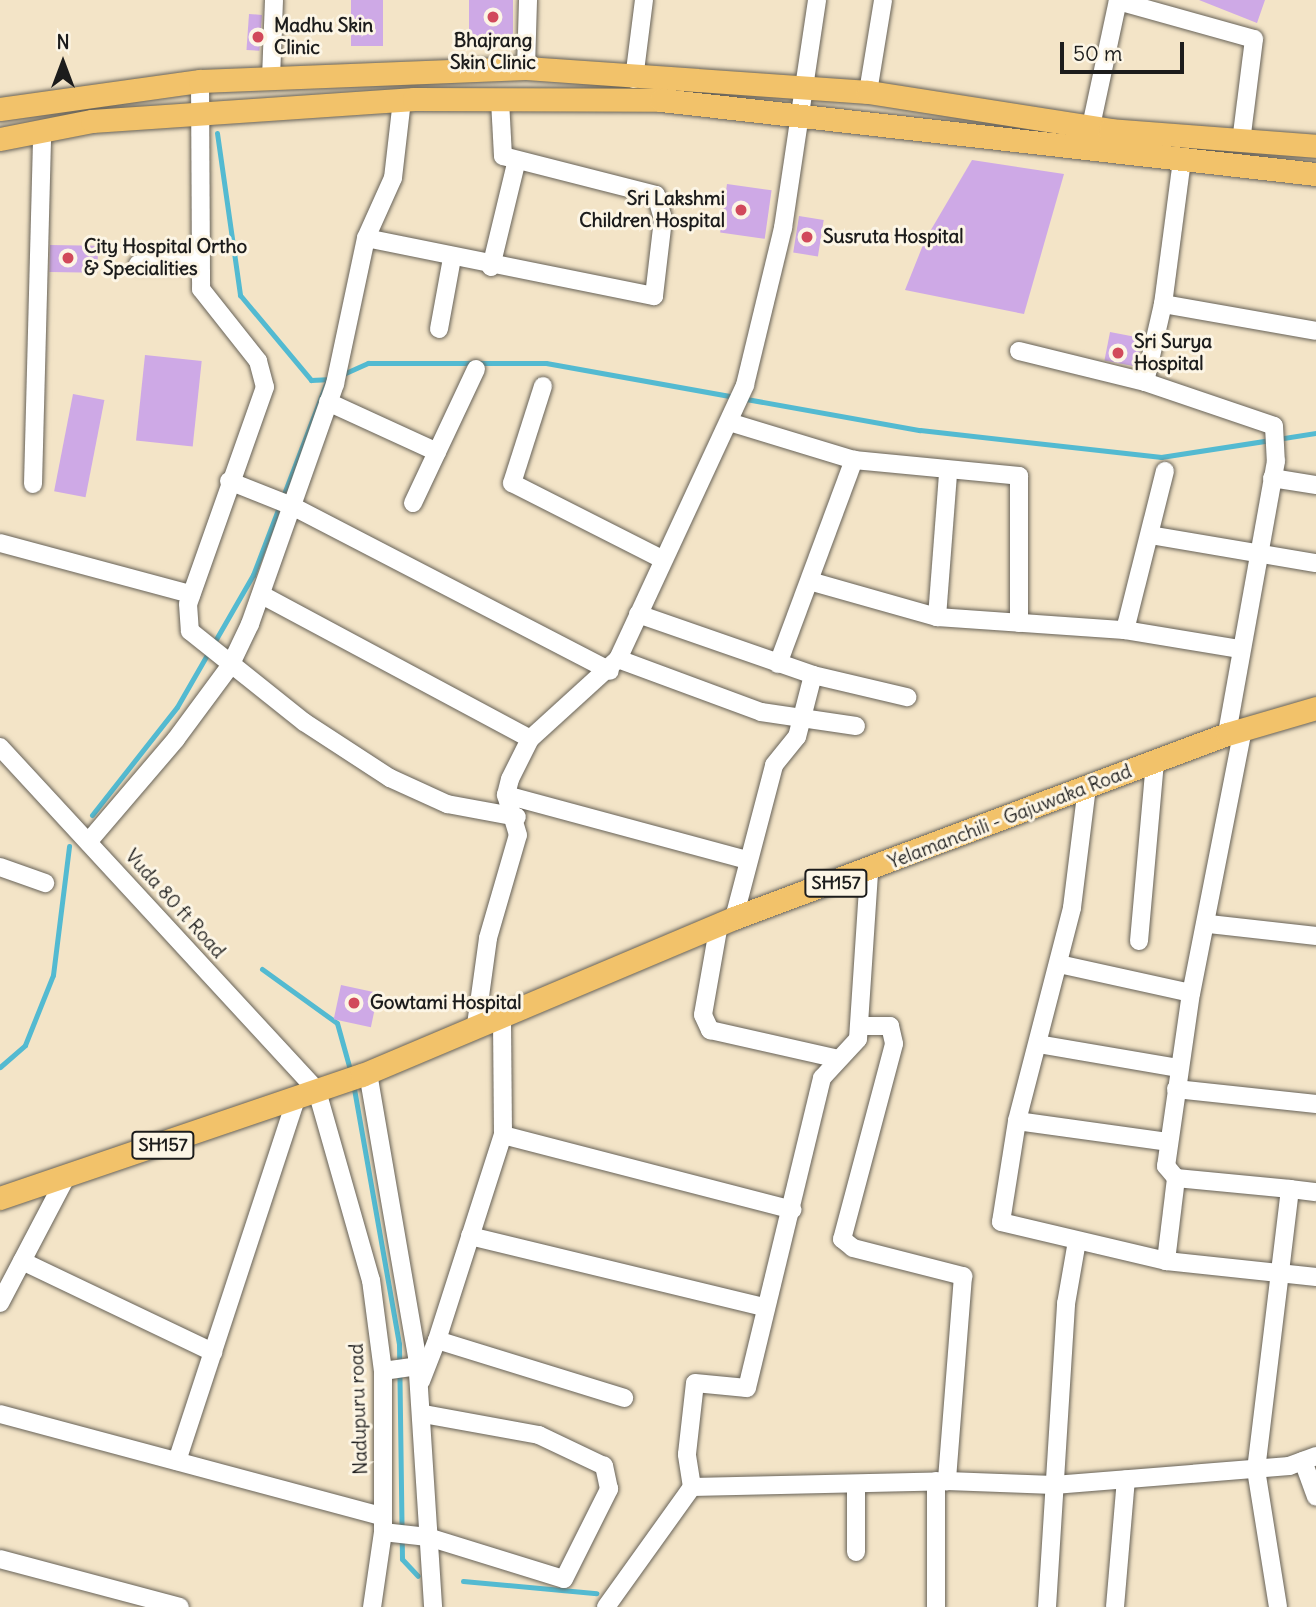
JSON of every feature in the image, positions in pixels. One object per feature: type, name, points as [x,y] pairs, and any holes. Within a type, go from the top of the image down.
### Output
[{"type":"main road","points":[[0,109],[60,96],[200,81],[526,68],[634,79],[800,86],[868,92],[1091,126],[1241,142],[1316,146]]},
{"type":"main road","points":[[0,139],[42,131],[201,112],[402,100],[661,100],[1316,174]]},
{"type":"main road","name":"Yelamanchili - Gajuwaka Road","points":[[0,1198],[65,1179],[365,1074],[502,1013],[726,921],[869,872],[1235,731],[1316,708]]},
{"type":"street","points":[[271,78],[274,0]]},
{"type":"street","points":[[526,68],[528,0]]},
{"type":"street","points":[[634,79],[644,0]]},
{"type":"street","points":[[476,1025],[517,817],[506,795],[530,739],[614,665],[745,385],[783,228],[799,115],[800,86],[817,0]]},
{"type":"street","points":[[868,92],[883,0]]},
{"type":"street","points":[[1091,126],[1118,0],[1254,39],[1241,142]]},
{"type":"street","points":[[200,81],[198,264],[210,306],[264,374],[260,406],[229,481],[191,594],[186,618],[203,646],[390,778],[447,804],[517,817]]},
{"type":"street","points":[[89,841],[230,666],[262,594],[335,384],[366,238],[393,178],[402,100]]},
{"type":"street","points":[[366,238],[491,267],[654,296],[663,219],[656,195],[516,163],[499,144],[500,100]]},
{"type":"street","points":[[33,485],[42,131]]},
{"type":"street","points":[[1145,382],[1163,304],[1182,160]]},
{"type":"street","points":[[491,267],[516,163]]},
{"type":"street","points":[[439,328],[452,257]]},
{"type":"street","points":[[138,264],[198,264]]},
{"type":"street","points":[[1163,304],[1316,331]]},
{"type":"street","points":[[1019,351],[1145,382],[1275,433],[1272,478],[1240,649],[1235,731],[1209,924],[1191,993],[1166,1166],[1176,1178],[1316,1192]]},
{"type":"street","points":[[413,503],[476,369]]},
{"type":"street","points":[[543,386],[513,475],[516,488],[662,559]]},
{"type":"street","points":[[328,402],[437,452]]},
{"type":"street","points":[[732,417],[854,460],[948,473],[1019,476],[1019,623]]},
{"type":"street","points":[[778,664],[813,582],[854,460]]},
{"type":"street","points":[[1125,630],[1165,471]]},
{"type":"street","points":[[937,617],[948,473]]},
{"type":"street","points":[[1272,478],[1316,485]]},
{"type":"street","points":[[229,481],[292,506],[614,665],[749,708],[801,720],[856,726]]},
{"type":"street","points":[[1150,535],[1316,563]]},
{"type":"street","points":[[0,543],[191,594]]},
{"type":"street","points":[[813,582],[937,617],[1125,630],[1240,649]]},
{"type":"street","points":[[262,594],[530,739]]},
{"type":"street","points":[[638,614],[813,675],[907,697]]},
{"type":"street","points":[[813,675],[797,737],[774,765],[726,921],[704,1015],[710,1030],[839,1059]]},
{"type":"street","name":"Vuda 80 ft Road","points":[[0,747],[89,841],[313,1093]]},
{"type":"street","points":[[1139,941],[1154,761]]},
{"type":"street","points":[[1087,787],[1059,964],[1017,1121],[1001,1222],[1166,1261],[1316,1277]]},
{"type":"street","points":[[506,795],[744,859]]},
{"type":"street","points":[[0,867],[45,883]]},
{"type":"street","points":[[606,1607],[692,1487],[687,1454],[695,1383],[747,1388],[764,1307],[792,1210],[822,1078],[858,1039],[869,872]]},
{"type":"street","points":[[1209,924],[1316,936]]},
{"type":"street","points":[[1059,964],[1191,993]]},
{"type":"street","points":[[419,1375],[437,1340],[503,1135],[502,1013]]},
{"type":"street","points":[[860,1026],[890,1026],[894,1044],[842,1239],[853,1248],[963,1276],[941,1481],[936,1607]]},
{"type":"street","points":[[1038,1044],[1180,1068]]},
{"type":"street","points":[[365,1074],[419,1375],[433,1607]]},
{"type":"street","points":[[1176,1088],[1316,1104]]},
{"type":"street","points":[[177,1461],[213,1352],[313,1093]]},
{"type":"street","name":"Nadupuru road","points":[[313,1093],[371,1280],[383,1371],[383,1524],[372,1607]]},
{"type":"street","points":[[1017,1121],[1168,1142]]},
{"type":"street","points":[[503,1135],[792,1210]]},
{"type":"street","points":[[1166,1261],[1176,1178]]},
{"type":"street","points":[[0,1303],[65,1179]]},
{"type":"street","points":[[1278,1607],[1256,1469],[1282,1275],[1290,1189]]},
{"type":"street","points":[[470,1237],[764,1307]]},
{"type":"street","points":[[1047,1607],[1054,1485],[1077,1241]]},
{"type":"street","points":[[22,1261],[213,1352]]},
{"type":"street","points":[[437,1340],[624,1398]]},
{"type":"street","points":[[383,1371],[419,1375]]},
{"type":"street","points":[[0,1414],[177,1461],[564,1579],[611,1480],[604,1466],[539,1435],[423,1414]]},
{"type":"street","points":[[692,1487],[941,1481],[1054,1485],[1256,1469],[1309,1458],[1316,1497]]},
{"type":"street","points":[[1115,1607],[1126,1479]]},
{"type":"street","points":[[856,1484],[856,1552]]},
{"type":"street","points":[[0,1559],[180,1607]]},
{"type":"building","points":[[351,0],[383,0],[383,46],[351,46]]},
{"type":"building","points":[[469,0],[513,0],[513,45],[469,45]]},
{"type":"building","points":[[1199,0],[1265,0],[1257,23]]},
{"type":"building","points":[[249,14],[262,15],[259,51],[246,50]]},
{"type":"building","points":[[972,160],[1064,174],[1024,314],[905,290],[925,240]]},
{"type":"building","points":[[727,184],[772,190],[765,239],[720,233]]},
{"type":"building","points":[[799,216],[824,220],[818,256],[793,253]]},
{"type":"building","points":[[50,245],[98,246],[98,273],[50,272]]},
{"type":"building","points":[[1110,332],[1142,338],[1137,367],[1104,360]]},
{"type":"building","points":[[145,355],[202,361],[193,446],[136,441]]},
{"type":"building","points":[[73,394],[104,400],[86,497],[54,491]]},
{"type":"building","points":[[341,985],[378,993],[371,1027],[334,1019]]},
{"type":"waterway","points":[[217,133],[240,295],[311,380],[332,379]]},
{"type":"waterway","points":[[341,375],[368,363],[546,363],[920,430],[1161,457],[1316,433]]},
{"type":"waterway","points":[[92,815],[177,707],[253,575],[326,384]]},
{"type":"waterway","points":[[0,1067],[25,1045],[53,975],[69,846]]},
{"type":"waterway","points":[[262,969],[337,1023],[351,1073]]},
{"type":"waterway","points":[[353,1083],[399,1344],[402,1559],[418,1576]]},
{"type":"waterway","points":[[463,1581],[596,1593]]},
{"type":"place","name":"Bhajrang Skin Clinic","points":[[493,17]]},
{"type":"place","name":"Madhu Skin Clinic","points":[[258,37]]},
{"type":"place","name":"Sri Lakshmi Children Hospital","points":[[741,210]]},
{"type":"place","name":"Susruta Hospital","points":[[807,237]]},
{"type":"place","name":"City Hospital Ortho & Specialities","points":[[68,258]]},
{"type":"place","name":"Sri Surya Hospital","points":[[1118,353]]},
{"type":"place","name":"Gowtami Hospital","points":[[354,1003]]}]
